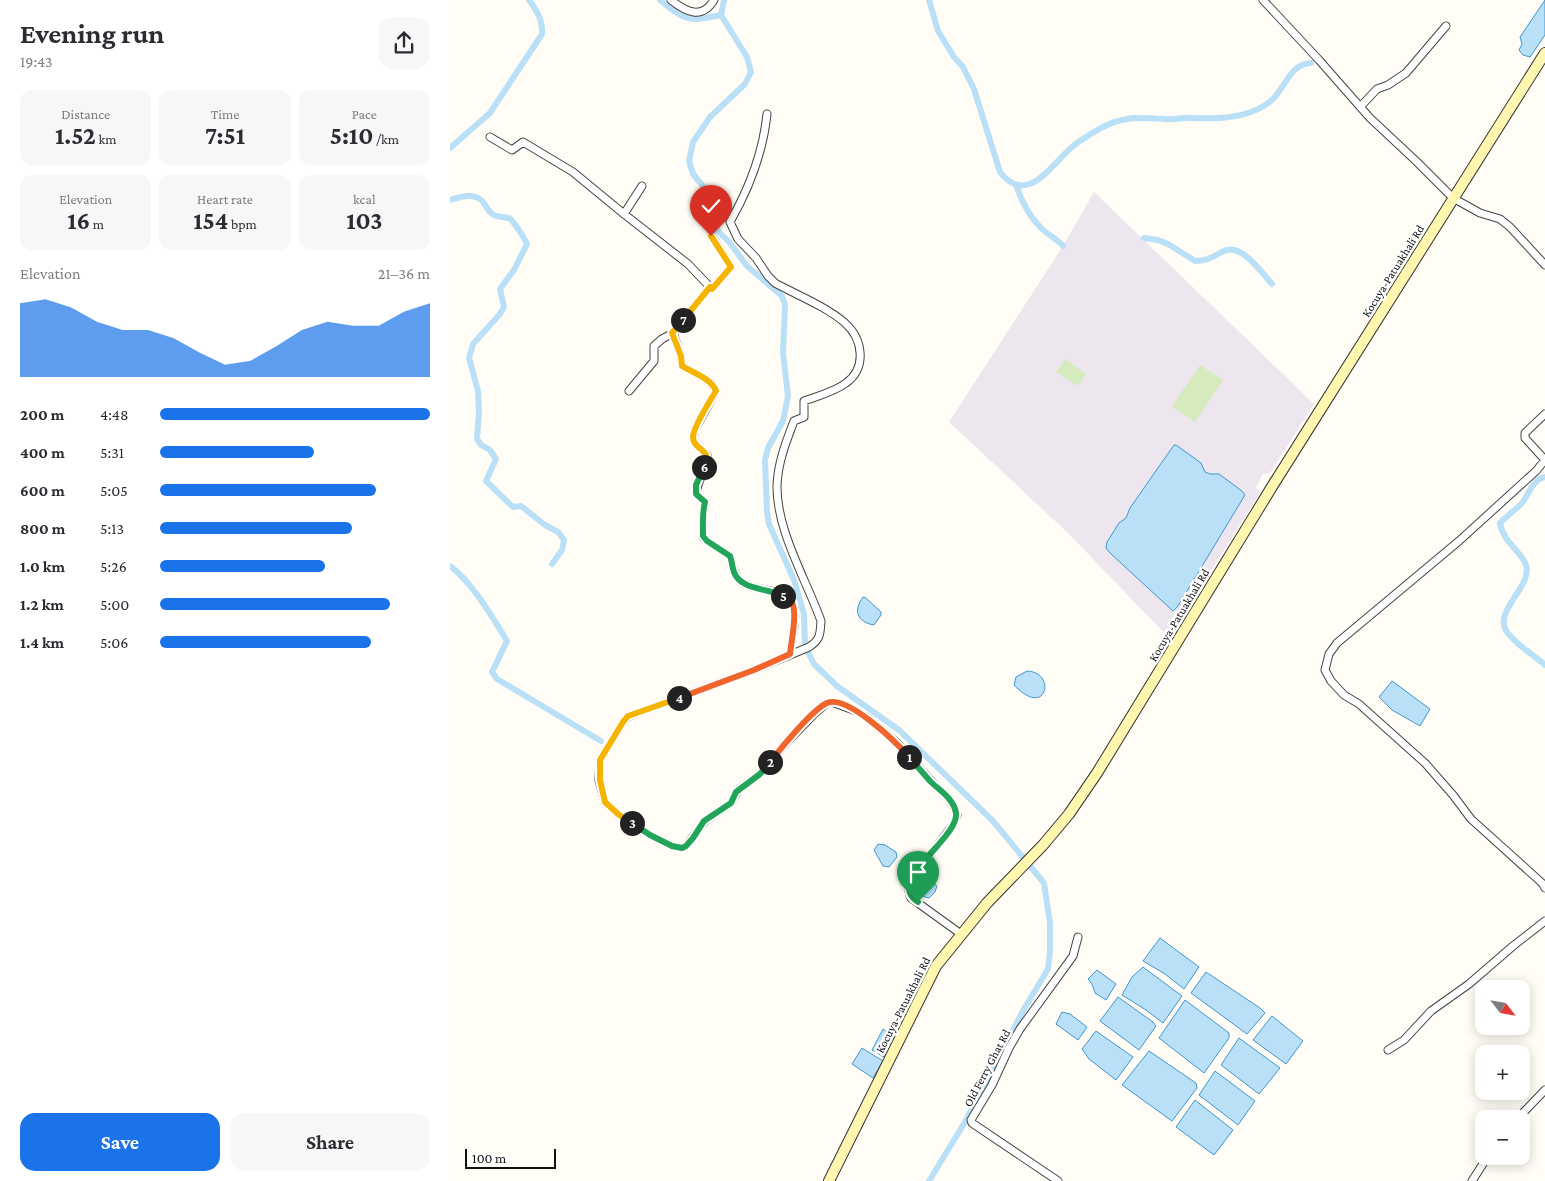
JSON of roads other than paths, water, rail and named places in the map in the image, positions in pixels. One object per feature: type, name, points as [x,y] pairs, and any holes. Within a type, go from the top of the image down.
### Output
[{"type":"main road","name":"Kocuya-Patuakhali Rd","points":[[829,1181],[936,966],[987,902],[1033,855],[1069,814],[1097,774],[1273,485],[1545,53]]},
{"type":"street","points":[[671,0],[690,13],[702,12],[709,8],[714,0]]},
{"type":"street","points":[[1263,0],[1319,60],[1360,108],[1453,198],[1480,213],[1500,219],[1510,227],[1545,265]]},
{"type":"street","points":[[1360,108],[1378,89],[1406,73],[1446,26]]},
{"type":"street","points":[[768,114],[756,169],[742,201],[730,222],[738,239],[756,258],[768,276],[775,283],[830,312],[844,322],[857,338],[861,354],[856,370],[847,383],[804,402],[804,418],[794,421],[783,450],[777,485],[782,522],[821,621],[820,634],[817,642],[809,647],[754,670],[628,716],[600,760],[600,780],[605,802],[618,814],[650,835],[672,846],[682,848],[693,838],[704,821],[731,803],[736,792],[760,774],[814,714],[827,703],[836,703],[866,717],[897,743],[949,799],[954,807],[957,815],[953,825],[913,877],[908,893],[911,898],[961,934]]},
{"type":"street","points":[[490,137],[512,150],[523,142],[573,172],[688,264],[710,287]]},
{"type":"street","points":[[624,214],[642,186]]},
{"type":"street","points":[[629,391],[654,361],[654,346],[672,333],[710,287],[712,289],[731,267],[711,236]]},
{"type":"street","points":[[672,333],[681,356],[682,366],[716,388],[695,429],[693,438],[695,443],[707,455],[707,461],[696,485],[696,494],[705,502],[702,514],[704,519],[703,536],[707,541],[730,556],[738,580],[744,584],[776,592],[791,600],[794,606],[795,620],[793,653]]},
{"type":"street","points":[[1545,414],[1525,433],[1525,438],[1545,460],[1536,471],[1459,541],[1337,643],[1329,654],[1325,670],[1331,681],[1344,695],[1358,704],[1425,763],[1471,819],[1545,888]]},
{"type":"street","points":[[1388,1050],[1404,1040],[1431,1011],[1469,984],[1545,921]]},
{"type":"street","name":"Old Ferry Ghat Rd","points":[[1058,1181],[972,1123],[971,1120],[992,1085],[1020,1029],[1073,956],[1078,937]]},
{"type":"street","points":[[1526,1110],[1545,1090]]},
{"type":"street","points":[[1472,1181],[1482,1165]]},
{"type":"water","points":[[1545,0],[1545,35],[1530,57],[1523,55],[1519,50],[1522,44],[1520,37]]},
{"type":"water","points":[[1174,445],[1201,463],[1205,472],[1219,474],[1245,495],[1178,606],[1173,611],[1106,548],[1107,542],[1119,523],[1126,518],[1130,508]]},
{"type":"water","points":[[863,597],[881,612],[874,625],[860,619],[858,615],[858,607]]},
{"type":"water","points":[[1027,671],[1036,673],[1042,679],[1045,685],[1041,696],[1034,698],[1025,694],[1014,685],[1016,677]]},
{"type":"water","points":[[1392,681],[1430,709],[1420,726],[1392,710],[1379,697]]},
{"type":"water","points":[[878,844],[885,845],[896,852],[897,857],[889,867],[883,866],[874,850]]},
{"type":"water","points":[[921,876],[937,886],[935,892],[929,898],[912,892],[911,887]]},
{"type":"water","points":[[1160,938],[1199,967],[1184,989],[1165,974],[1143,961]]},
{"type":"water","points":[[1143,967],[1182,996],[1163,1023],[1122,995],[1132,977]]},
{"type":"water","points":[[1097,970],[1116,984],[1106,1000],[1095,993],[1088,979]]},
{"type":"water","points":[[1206,972],[1265,1013],[1247,1034],[1191,993]]},
{"type":"water","points":[[1118,997],[1156,1026],[1139,1050],[1100,1021]]},
{"type":"water","points":[[1185,1000],[1229,1033],[1229,1038],[1204,1073],[1159,1038]]},
{"type":"water","points":[[1062,1012],[1070,1014],[1087,1027],[1078,1040],[1056,1024]]},
{"type":"water","points":[[1272,1016],[1303,1041],[1286,1064],[1253,1040]]},
{"type":"water","points":[[883,1029],[895,1038],[884,1057],[872,1050]]},
{"type":"water","points":[[1096,1031],[1133,1057],[1116,1080],[1089,1059],[1082,1049]]},
{"type":"water","points":[[1239,1038],[1280,1068],[1259,1094],[1221,1065]]},
{"type":"water","points":[[862,1048],[883,1061],[873,1078],[852,1064]]},
{"type":"water","points":[[1149,1051],[1196,1083],[1197,1088],[1172,1121],[1122,1085]]},
{"type":"water","points":[[1215,1071],[1255,1101],[1238,1125],[1199,1095]]},
{"type":"water","points":[[1195,1100],[1233,1130],[1214,1155],[1176,1127]]},
{"type":"waterway","points":[[450,148],[490,113],[542,34],[542,24],[539,16],[529,0]]},
{"type":"waterway","points":[[660,0],[675,12],[688,18],[702,19],[721,15]]},
{"type":"waterway","points":[[724,0],[721,15],[747,57],[751,72],[745,84],[710,117],[693,142],[689,161],[693,174],[707,191],[718,231],[730,243],[747,266],[782,296],[785,305],[783,353],[788,396],[783,421],[768,448],[765,460],[767,512],[769,524],[794,580],[804,614],[805,644],[814,664],[837,686],[899,730],[993,821],[1044,883],[1050,923],[1048,969],[1024,1009],[965,1122],[929,1181]]},
{"type":"waterway","points":[[929,0],[938,31],[954,57],[963,67],[974,89],[1000,172],[1010,182],[1020,185],[1029,184],[1038,179],[1078,142],[1117,121],[1139,118],[1226,117],[1243,115],[1254,111],[1274,98],[1298,67],[1311,63]]},
{"type":"waterway","points":[[1016,185],[1029,213],[1044,230],[1063,246]]},
{"type":"waterway","points":[[450,200],[466,196],[477,198],[494,215],[511,219],[527,244],[514,270],[500,289],[504,307],[473,344],[469,358],[478,391],[477,439],[481,445],[490,450],[496,459],[486,481],[513,507],[521,506],[545,525],[558,532],[564,540],[562,550],[552,564]]},
{"type":"waterway","points":[[1144,238],[1168,244],[1195,261],[1207,259],[1224,251],[1238,251],[1251,260],[1272,284]]},
{"type":"waterway","points":[[1545,477],[1537,481],[1521,504],[1500,523],[1508,541],[1524,560],[1527,573],[1524,582],[1508,608],[1504,624],[1507,632],[1515,642],[1545,665]]},
{"type":"waterway","points":[[450,566],[474,590],[507,641],[492,672],[497,679],[601,741]]}]
